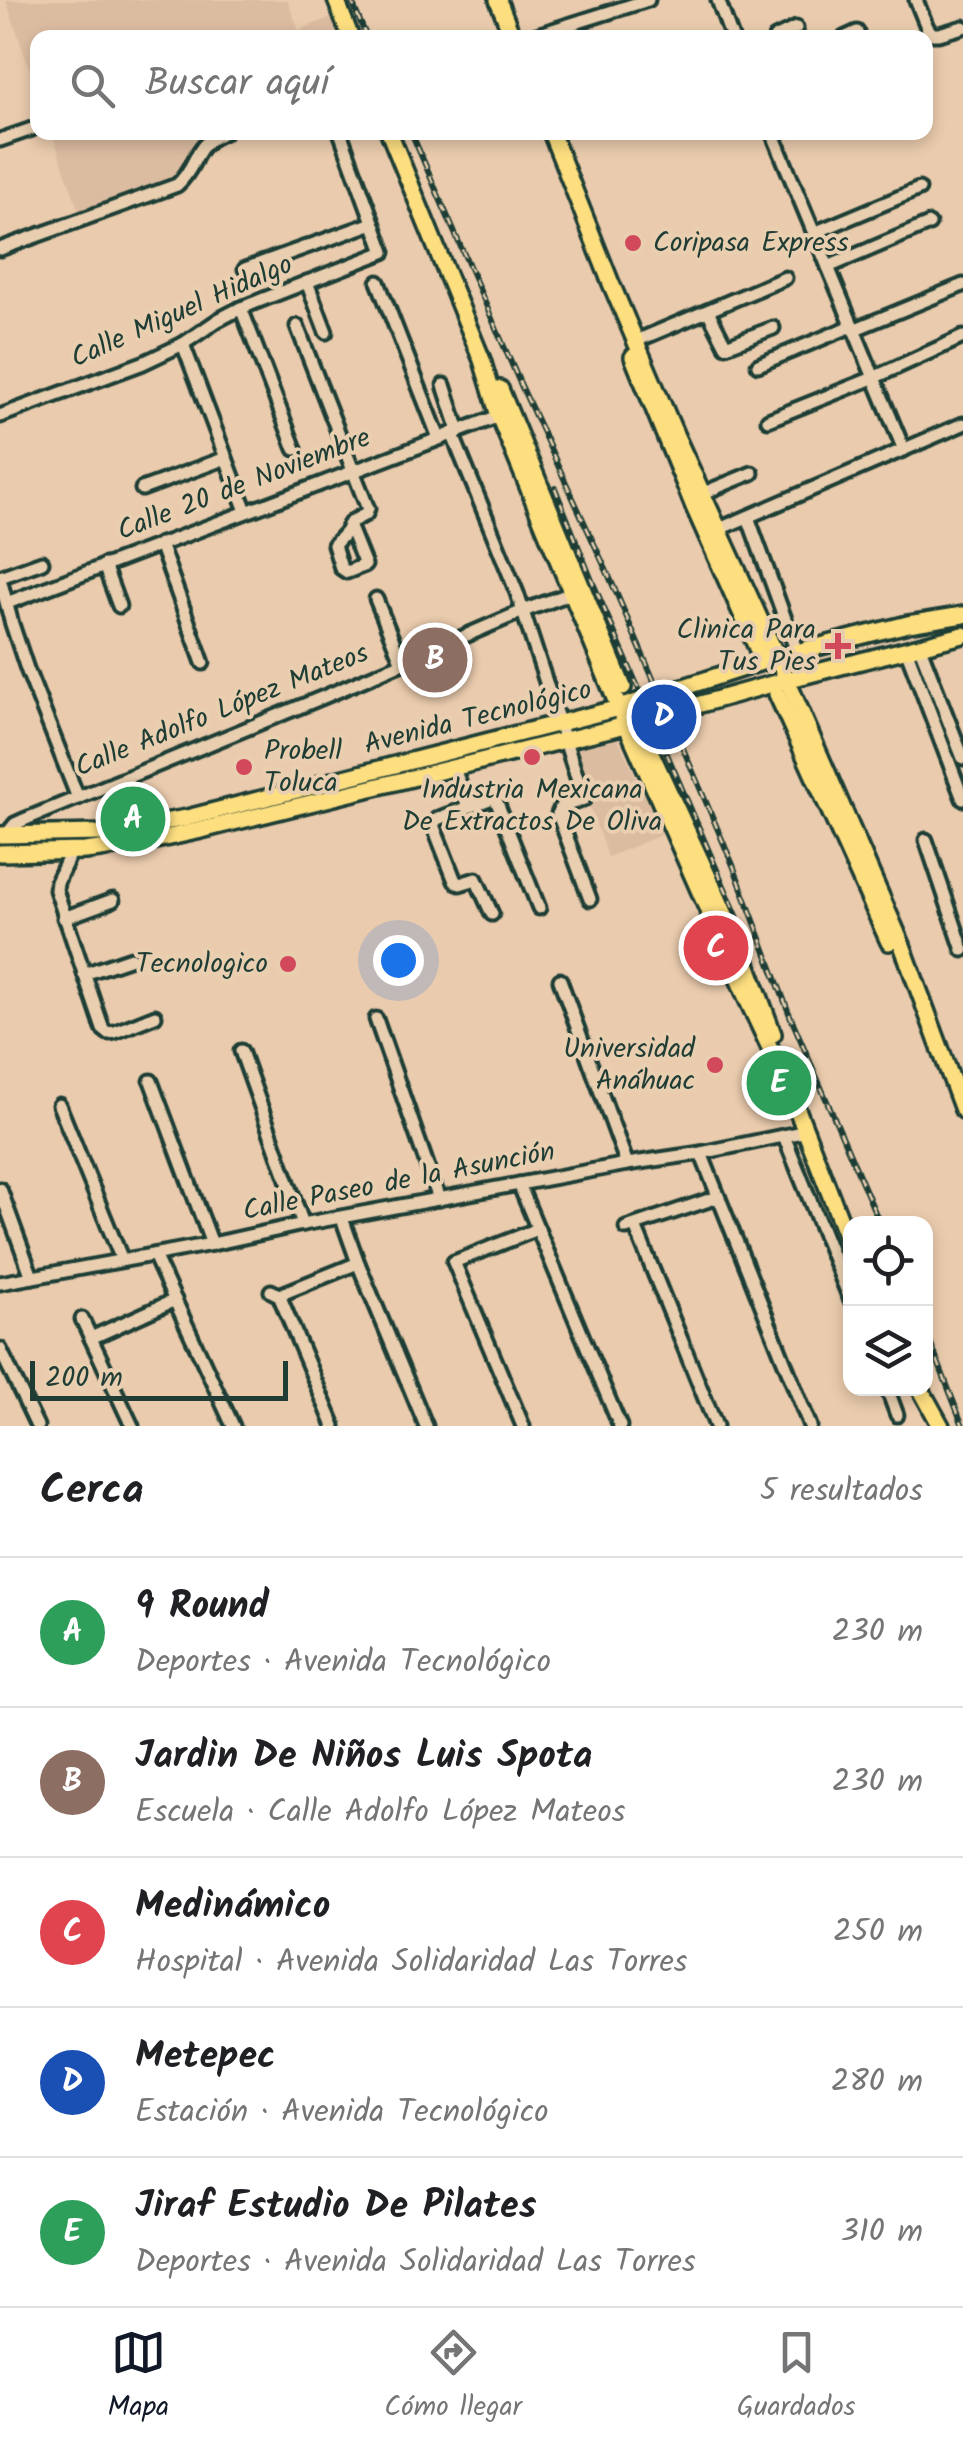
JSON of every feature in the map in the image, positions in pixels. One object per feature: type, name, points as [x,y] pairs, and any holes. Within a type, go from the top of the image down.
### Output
[{"type":"main road","points":[[336,0],[347,30]]},
{"type":"main road","points":[[498,0],[510,30]]},
{"type":"main road","points":[[392,140],[482,360],[499,416],[619,708],[748,1002],[780,1063]]},
{"type":"main road","points":[[554,140],[610,281],[914,998],[959,1089],[963,1110]]},
{"type":"main road","points":[[610,281],[662,432],[769,657]]},
{"type":"main road","points":[[482,360],[498,386],[623,687]]},
{"type":"main road","points":[[960,616],[962,636]]},
{"type":"main road","name":"Avenida Tecnológico","points":[[3,835],[100,833],[186,818],[619,708],[769,657],[908,624],[960,616]]},
{"type":"main road","name":"Avenida Tecnológico","points":[[0,853],[71,852],[152,841],[782,687],[814,673],[962,636]]},
{"type":"main road","points":[[803,650],[806,664],[814,673]]},
{"type":"main road","points":[[646,740],[749,968],[780,1063],[843,1227]]},
{"type":"main road","points":[[925,1396],[942,1426]]},
{"type":"street","points":[[553,30],[648,0]]},
{"type":"street","points":[[718,0],[729,30]]},
{"type":"street","points":[[916,0],[929,30]]},
{"type":"street","points":[[933,34],[963,27]]},
{"type":"street","points":[[792,30],[796,28]]},
{"type":"street","points":[[0,140],[30,130]]},
{"type":"street","points":[[0,249],[177,185],[208,140]]},
{"type":"street","points":[[244,269],[374,222],[343,140]]},
{"type":"street","points":[[775,140],[904,450]]},
{"type":"street","points":[[814,233],[919,189]]},
{"type":"street","name":"Calle Miguel Hidalgo","points":[[0,416],[143,363],[183,344],[241,308],[384,252],[374,222]]},
{"type":"street","points":[[828,267],[929,224]]},
{"type":"street","points":[[636,341],[785,278]]},
{"type":"street","points":[[307,282],[326,332]]},
{"type":"street","points":[[378,282],[439,438]]},
{"type":"street","points":[[758,365],[963,285]]},
{"type":"street","points":[[241,308],[295,450]]},
{"type":"street","points":[[708,311],[726,346],[773,328]]},
{"type":"street","points":[[297,326],[368,509],[355,518],[349,525],[334,545],[340,568],[347,572],[365,565],[349,525]]},
{"type":"street","points":[[768,420],[963,337]]},
{"type":"street","points":[[183,344],[246,512]]},
{"type":"street","points":[[444,386],[456,432],[523,611],[584,799],[561,807],[558,814],[590,899]]},
{"type":"street","name":"Calle 20 de Noviembre","points":[[5,610],[104,564],[499,416]]},
{"type":"street","points":[[717,530],[963,424]]},
{"type":"street","points":[[142,489],[226,458]]},
{"type":"street","points":[[701,494],[752,473]]},
{"type":"street","points":[[748,517],[803,650]]},
{"type":"street","points":[[160,544],[203,663]]},
{"type":"street","points":[[42,562],[0,578],[5,610],[78,798]]},
{"type":"street","points":[[104,564],[119,606]]},
{"type":"street","name":"Calle Adolfo López Mateos","points":[[3,835],[20,821],[572,593]]},
{"type":"street","points":[[376,599],[402,664]]},
{"type":"street","points":[[912,647],[939,697],[963,758]]},
{"type":"street","points":[[912,647],[926,702],[963,799]]},
{"type":"street","points":[[926,702],[939,697]]},
{"type":"street","points":[[454,768],[468,807]]},
{"type":"street","points":[[492,914],[476,880],[454,882],[433,825],[437,819],[490,798],[495,799],[539,908]]},
{"type":"street","points":[[926,840],[963,950]]},
{"type":"street","points":[[71,852],[56,886],[103,1029],[116,1032],[155,1016]]},
{"type":"street","points":[[64,918],[114,900]]},
{"type":"street","points":[[949,912],[963,907]]},
{"type":"street","points":[[84,974],[131,958]]},
{"type":"street","points":[[560,980],[627,1164]]},
{"type":"street","points":[[376,1020],[439,1199]]},
{"type":"street","points":[[241,1051],[303,1224]]},
{"type":"street","points":[[151,1081],[212,1244]]},
{"type":"street","points":[[59,1105],[122,1260]]},
{"type":"street","name":"Calle Paseo de la Asunción","points":[[0,1283],[806,1131]]},
{"type":"street","points":[[784,1136],[843,1283]]},
{"type":"street","points":[[701,1153],[810,1426]]},
{"type":"street","points":[[519,1184],[620,1426]]},
{"type":"street","points":[[0,1190],[32,1277]]},
{"type":"street","points":[[716,1426],[630,1227],[718,1197]]},
{"type":"street","points":[[342,1218],[426,1426]]},
{"type":"street","points":[[523,1426],[449,1261],[538,1228]]},
{"type":"street","points":[[154,1255],[233,1426]]},
{"type":"street","points":[[334,1426],[275,1293],[358,1263]]},
{"type":"street","points":[[91,1338],[174,1300]]},
{"type":"street","points":[[82,1319],[132,1426]]},
{"type":"street","points":[[0,1349],[37,1426]]},
{"type":"street","points":[[890,1396],[898,1414]]},
{"type":"shaded area","points":[[6,0],[287,0],[299,30],[30,30],[30,70]]},
{"type":"shaded area","points":[[335,16],[341,30],[299,30]]},
{"type":"shaded area","points":[[54,140],[195,140],[178,177],[80,214]]},
{"type":"shaded area","points":[[618,739],[663,834],[608,857],[569,750]]},
{"type":"railway","points":[[351,0],[364,30]]},
{"type":"railway","points":[[414,140],[609,576],[877,1216]]},
{"type":"railway","points":[[555,488],[747,939]]},
{"type":"railway","points":[[933,1349],[963,1426]]},
{"type":"place","name":"Coripasa Express","points":[[633,243]]},
{"type":"place","name":"Clinica Para Tus Pies","points":[[838,646]]},
{"type":"place","name":"Jardin De Niños Luis Spota","points":[[435,660]]},
{"type":"place","name":"Metepec","points":[[664,717]]},
{"type":"place","name":"Industria Mexicana De Extractos De Oliva","points":[[532,757]]},
{"type":"place","name":"Probell Toluca","points":[[244,767]]},
{"type":"place","name":"9 Round","points":[[133,819]]},
{"type":"place","name":"Medinámico","points":[[716,948]]},
{"type":"place","name":"Tecnologico","points":[[288,964]]},
{"type":"place","name":"Universidad Anáhuac","points":[[715,1065]]},
{"type":"place","name":"Jiraf Estudio De Pilates","points":[[779,1083]]}]
